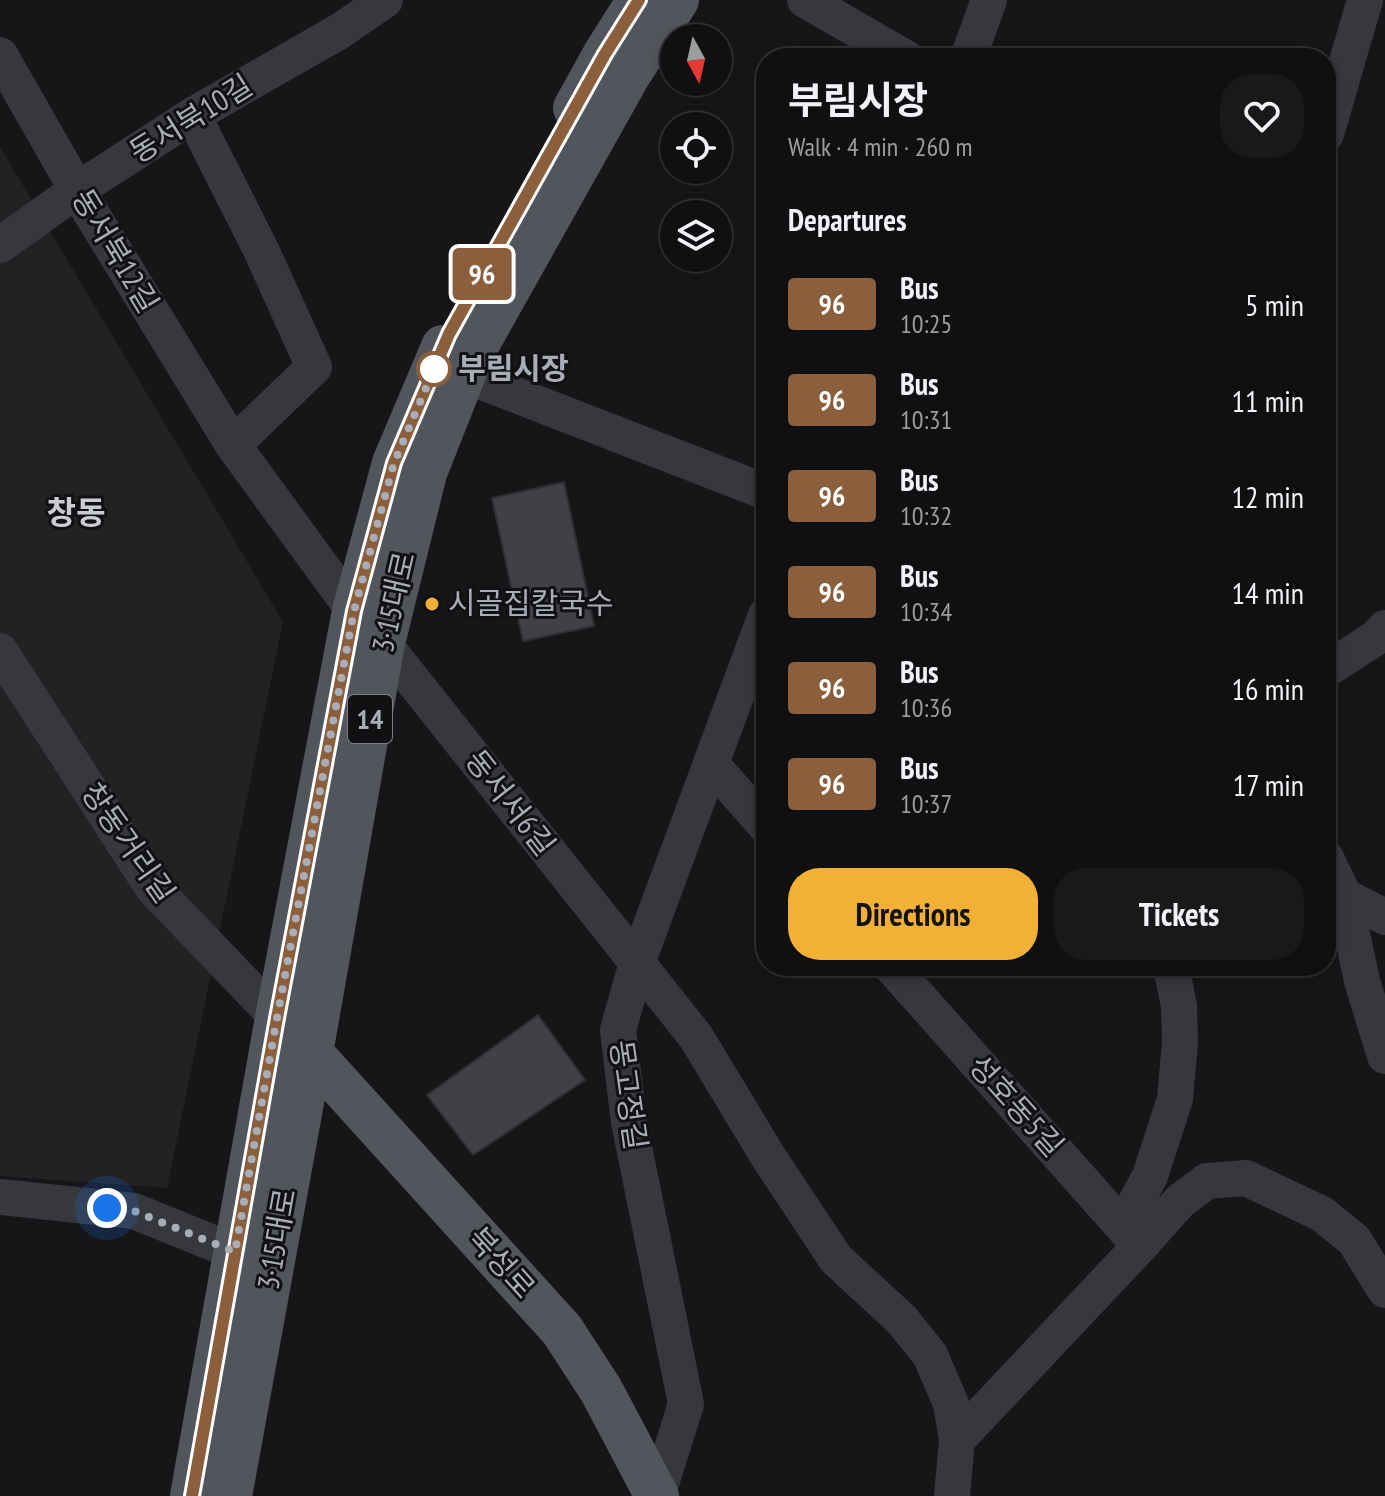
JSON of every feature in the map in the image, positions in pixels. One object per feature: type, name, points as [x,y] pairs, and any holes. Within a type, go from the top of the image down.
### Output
[{"type":"main road","name":"3·15대로","points":[[192,1496],[277,1018],[354,611],[394,463],[449,334],[605,54],[639,0]]},
{"type":"main road","name":"3·15대로","points":[[230,1496],[383,643],[425,473],[472,354],[629,74],[677,0]]},
{"type":"main road","name":"북성로","points":[[311,1053],[562,1330],[601,1390],[657,1496]]},
{"type":"street","name":"동서북10길","points":[[0,245],[77,190],[340,16],[385,0]]},
{"type":"street","points":[[805,0],[889,48]]},
{"type":"street","points":[[972,48],[989,0]]},
{"type":"street","points":[[1336,100],[1365,0]]},
{"type":"street","name":"동서북12길","points":[[0,55],[77,190],[233,445],[354,611]]},
{"type":"street","points":[[193,115],[262,252],[314,367],[233,445]]},
{"type":"street","points":[[464,375],[756,488]]},
{"type":"street","points":[[1336,664],[1377,637],[1385,628]]},
{"type":"street","name":"동서서6길","points":[[383,643],[696,1037],[769,1158],[836,1259],[902,1320],[930,1355],[951,1404],[957,1440],[952,1496]]},
{"type":"street","name":"몽고정길","points":[[657,1496],[686,1404],[629,1122],[618,1030],[637,963],[756,643]]},
{"type":"street","name":"창동거리길","points":[[0,651],[153,888],[311,1053]]},
{"type":"street","points":[[712,765],[756,815]]},
{"type":"street","points":[[1336,879],[1344,896],[1362,981],[1385,1056]]},
{"type":"street","points":[[1344,896],[1385,917]]},
{"type":"street","name":"성호동5길","points":[[900,976],[1132,1236]]},
{"type":"street","points":[[1132,1236],[1175,1099],[1180,1042],[1179,1006],[1173,976]]},
{"type":"street","points":[[957,1440],[1132,1236],[1207,1181],[1246,1178],[1322,1214],[1354,1240],[1385,1290]]},
{"type":"street","points":[[0,1197],[134,1211],[235,1252]]},
{"type":"shaded area","points":[[0,147],[283,622],[167,1188],[0,1176]]},
{"type":"building","points":[[564,482],[594,626],[523,641],[492,498]]},
{"type":"building","points":[[538,1015],[585,1080],[473,1155],[427,1095]]},
{"type":"bus line","name":"96","points":[[192,1496],[277,1018],[354,611],[394,463],[449,334],[605,54],[639,0]]},
{"type":"place","name":"부림시장","points":[[434,369]]},
{"type":"place","name":"시골집칼국수","points":[[432,604]]},
{"type":"district","name":"창동","points":[[76,513]]},
{"type":"route","points":[[107,1208],[134,1211],[235,1252],[354,611],[394,463],[438,360],[434,369]]}]
